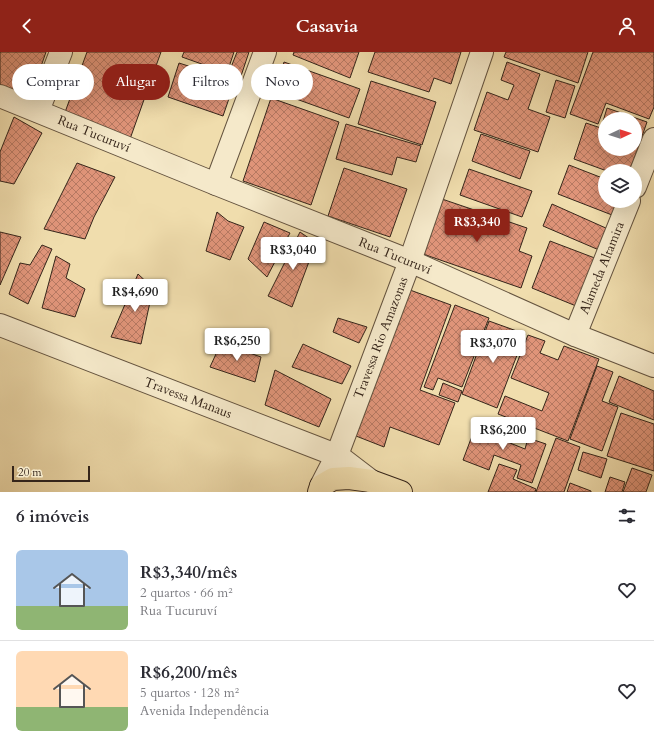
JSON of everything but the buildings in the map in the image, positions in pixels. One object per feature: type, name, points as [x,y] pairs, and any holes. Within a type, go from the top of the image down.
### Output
[{"type":"main road","points":[[320,489],[333,479],[349,478],[371,481],[402,492]]},
{"type":"street","points":[[38,111],[60,52]]},
{"type":"street","points":[[216,184],[264,52]]},
{"type":"street","name":"Travessa Rio Amazonas","points":[[320,489],[337,455],[410,262],[482,52]]},
{"type":"street","name":"Rua Tucuruví","points":[[0,96],[410,262],[576,335],[654,366]]},
{"type":"street","points":[[642,169],[654,139]]},
{"type":"street","name":"Alameda Altamira","points":[[576,335],[626,208]]},
{"type":"street","name":"Travessa Manaus","points":[[0,325],[337,455],[371,481]]}]
